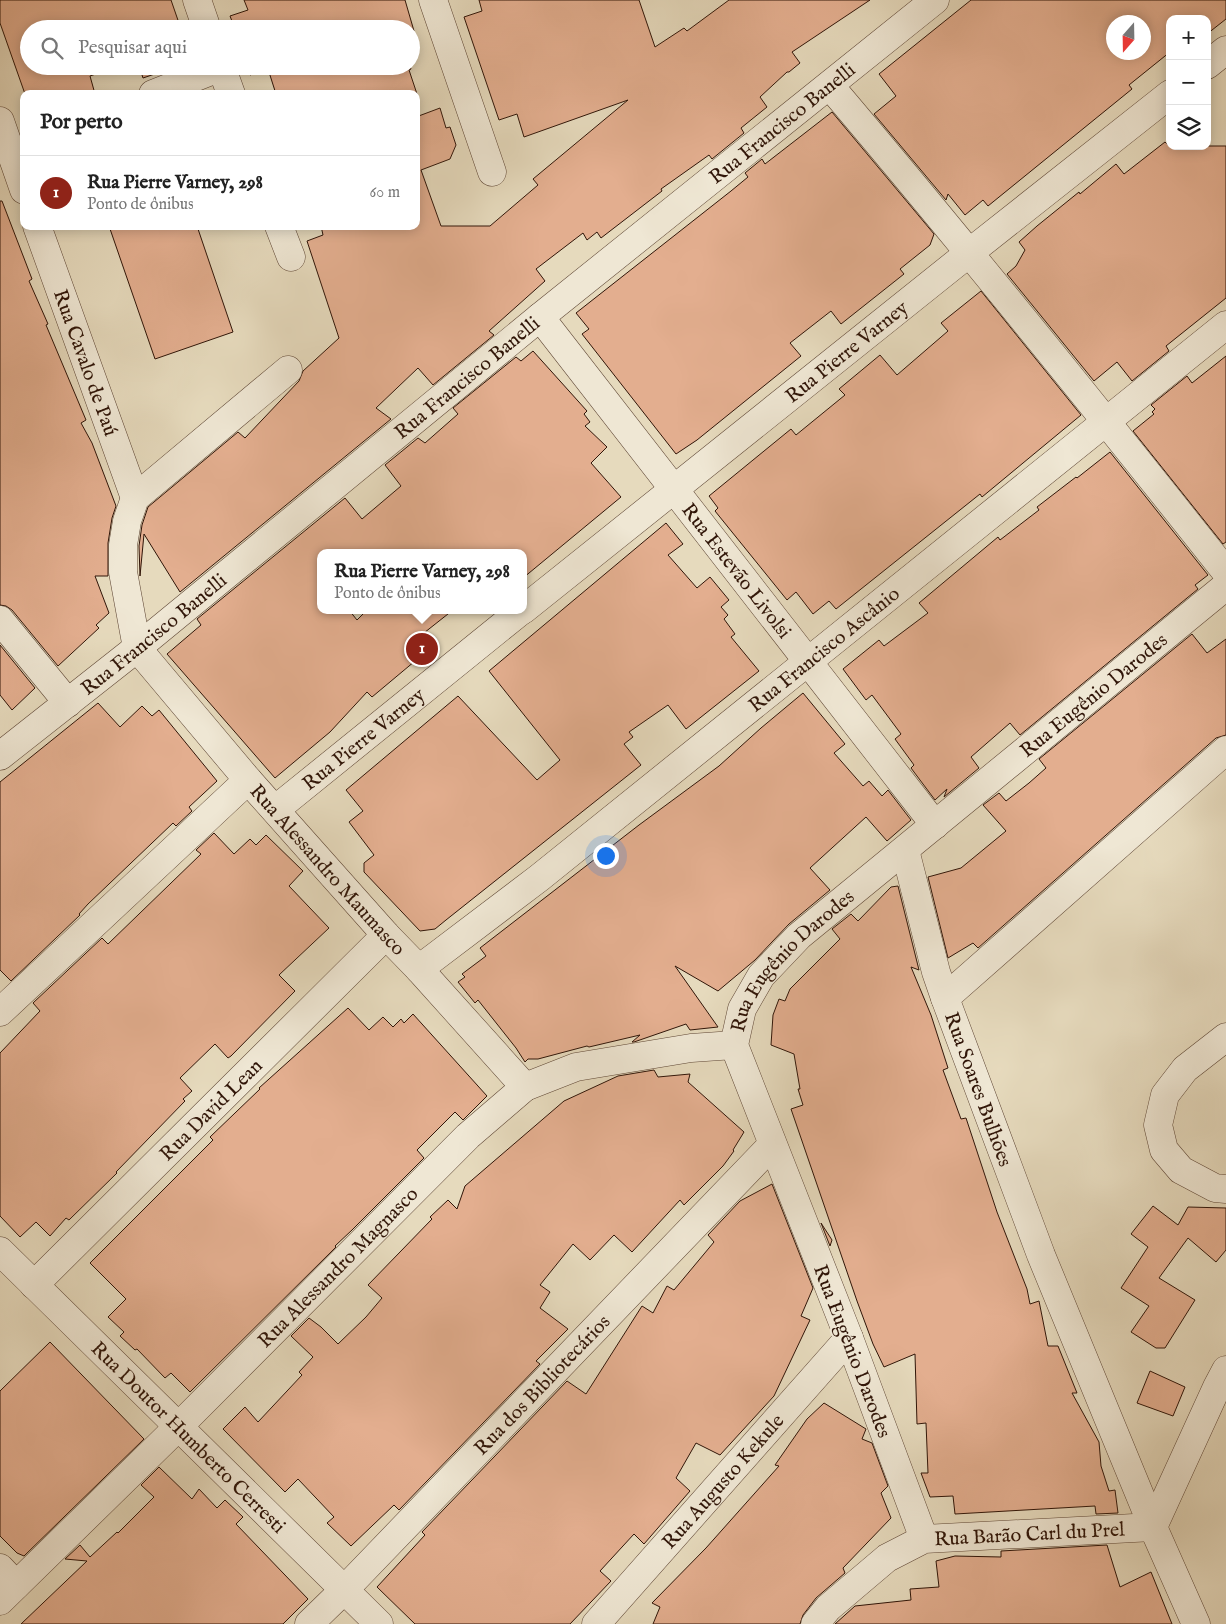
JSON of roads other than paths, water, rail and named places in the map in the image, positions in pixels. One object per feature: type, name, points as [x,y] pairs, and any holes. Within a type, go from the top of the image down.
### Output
[{"type":"street","points":[[197,0],[205,20]]},
{"type":"street","points":[[433,0],[492,172]]},
{"type":"street","name":"Rua Francisco Banelli","points":[[0,756],[137,648],[540,317],[935,0]]},
{"type":"street","points":[[1211,61],[1226,50]]},
{"type":"street","points":[[163,90],[199,75]]},
{"type":"street","points":[[224,75],[230,90]]},
{"type":"street","points":[[830,86],[1106,421],[1226,572]]},
{"type":"street","name":"Rua Pierre Varney","points":[[527,607],[1166,97]]},
{"type":"street","points":[[0,121],[17,147],[20,165]]},
{"type":"street","name":"Rua Cavalo de Paú","points":[[38,230],[135,498]]},
{"type":"street","points":[[280,230],[290,258]]},
{"type":"street","name":"Rua Estevão Livolsi","points":[[540,317],[935,825]]},
{"type":"street","name":"Rua Francisco Ascânio","points":[[419,969],[539,878],[1226,325]]},
{"type":"street","points":[[137,648],[123,572],[123,545],[127,521],[135,498],[288,370]]},
{"type":"street","name":"Rua Eugênio Darodes","points":[[924,1539],[849,1338],[734,1045],[742,1009],[761,976],[799,936],[1226,586]]},
{"type":"street","name":"Rua Pierre Varney","points":[[276,809],[518,614]]},
{"type":"street","points":[[0,620],[68,702]]},
{"type":"street","name":"Rua Alessandro Maumasco","points":[[137,648],[248,780],[524,1087]]},
{"type":"street","name":"Rua Soares Bulhões","points":[[1196,1624],[1153,1527],[1041,1255],[945,998],[1226,750]]},
{"type":"street","points":[[0,1012],[248,780]]},
{"type":"street","points":[[905,850],[936,972],[945,998]]},
{"type":"street","name":"Rua David Lean","points":[[34,1285],[386,935]]},
{"type":"street","points":[[1226,1037],[1185,1069],[1165,1096],[1158,1126],[1164,1150],[1181,1170],[1215,1188],[1226,1189]]},
{"type":"street","name":"Rua Alessandro Magnasco","points":[[5,1585],[179,1426],[468,1136],[524,1087],[576,1067],[690,1048],[734,1045]]},
{"type":"street","name":"Rua dos Bibliotecários","points":[[309,1624],[345,1589],[772,1145]]},
{"type":"street","name":"Rua Doutor Humberto Cerresti","points":[[0,1251],[345,1589],[378,1624]]},
{"type":"street","name":"Rua Augusto Kekule","points":[[596,1624],[849,1338]]},
{"type":"street","points":[[1153,1527],[1226,1370]]},
{"type":"street","name":"Rua Barão Carl du Prel","points":[[815,1624],[828,1608],[887,1558],[924,1539],[1153,1527]]},
{"type":"place","name":"Rua Pierre Varney, 298","points":[[422,649]]}]
